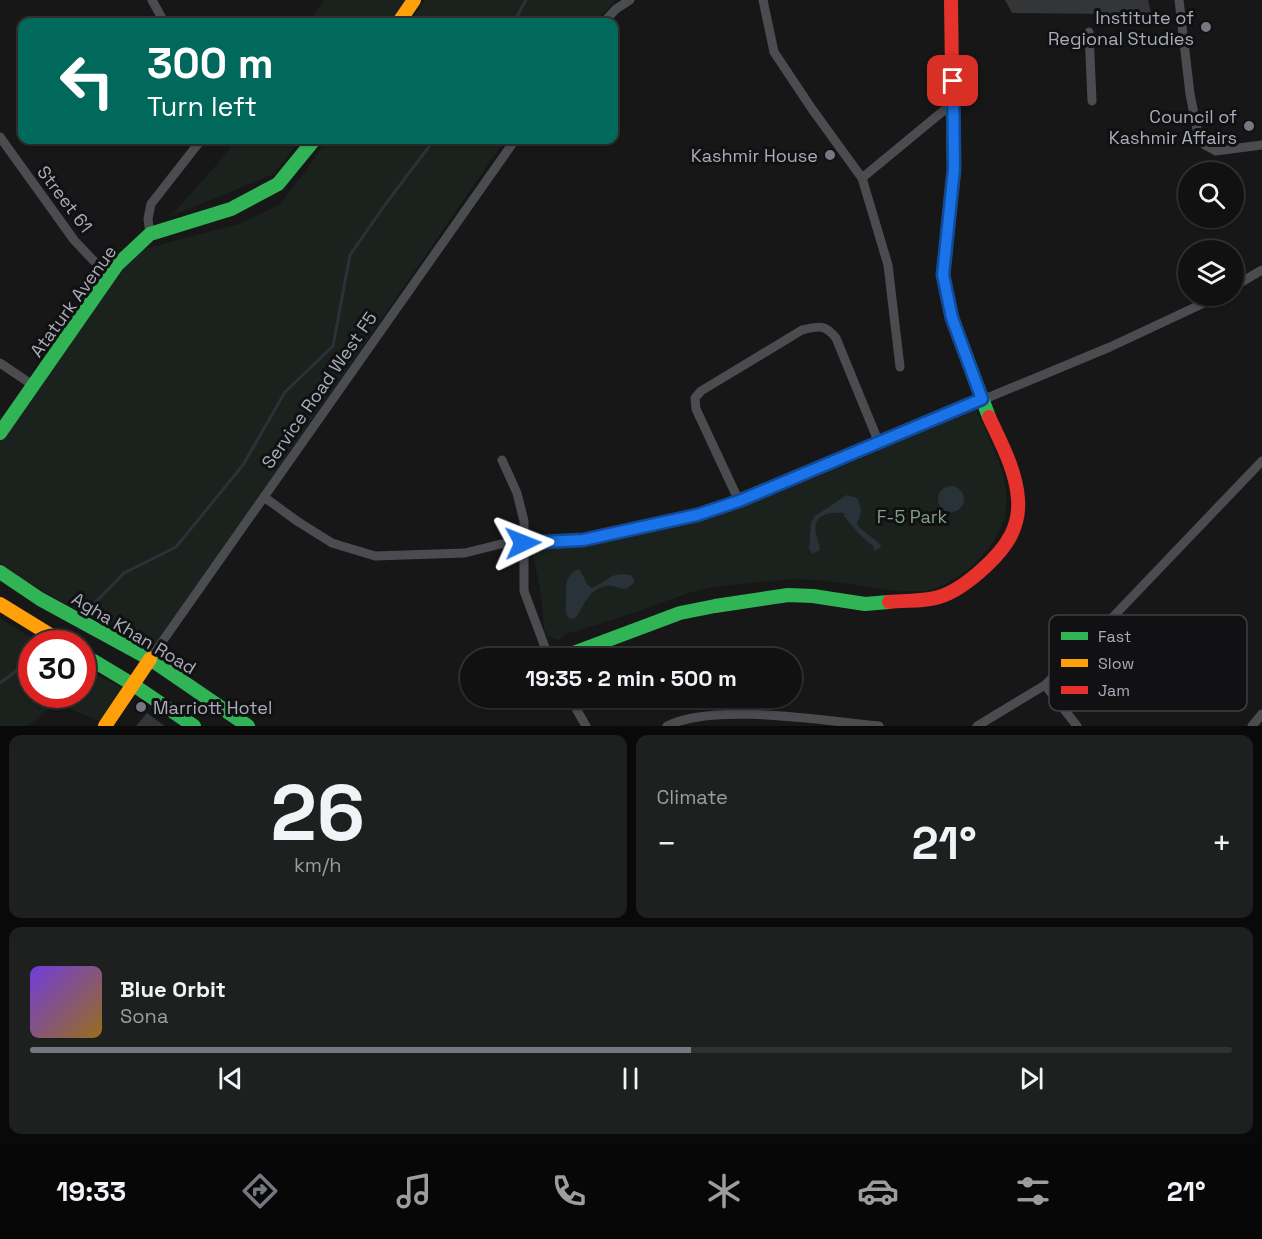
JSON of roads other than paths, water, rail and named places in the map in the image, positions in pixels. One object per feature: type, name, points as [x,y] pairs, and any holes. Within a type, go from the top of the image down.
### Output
[{"type":"street","points":[[152,0],[162,18]]},
{"type":"street","points":[[402,18],[414,0]]},
{"type":"street","points":[[608,18],[630,0]]},
{"type":"street","points":[[763,0],[774,52],[862,178],[888,265],[900,367]]},
{"type":"street","points":[[587,648],[680,613],[788,595],[813,596],[865,604],[939,597],[964,584],[994,557],[1011,536],[1018,516],[1018,497],[1013,470],[982,399],[952,318],[943,275],[954,169],[951,0]]},
{"type":"street","points":[[1179,0],[1190,94],[1198,134],[1205,145],[1216,151],[1262,145]]},
{"type":"street","points":[[1089,32],[1092,101]]},
{"type":"street","points":[[862,178],[954,102]]},
{"type":"street","name":"Street 61","points":[[0,137],[74,240],[109,277]]},
{"type":"street","points":[[150,234],[148,219],[151,204],[198,144]]},
{"type":"street","name":"Ataturk Avenue","points":[[0,434],[117,265],[150,234],[231,208],[263,193],[278,184],[311,144]]},
{"type":"street","name":"Service Road West F5","points":[[150,659],[512,144]]},
{"type":"street","points":[[1244,281],[1262,270]]},
{"type":"street","points":[[264,497],[332,543],[375,556],[465,553],[501,543],[583,540],[697,515],[739,501],[1110,347],[1198,306]]},
{"type":"street","points":[[739,501],[696,409],[695,398],[701,391],[802,330],[818,326],[829,329],[836,338],[879,443]]},
{"type":"street","points":[[0,363],[34,386]]},
{"type":"street","points":[[502,460],[517,493],[524,521],[524,591],[545,648]]},
{"type":"street","points":[[1115,615],[1262,461]]},
{"type":"street","name":"Agha Khan Road","points":[[0,572],[40,599],[150,659],[248,726]]},
{"type":"street","points":[[0,604],[42,630]]},
{"type":"street","points":[[105,726],[150,659]]},
{"type":"street","points":[[96,662],[194,726]]},
{"type":"street","points":[[977,726],[1049,681]]},
{"type":"street","points":[[1045,685],[1049,690]]},
{"type":"street","points":[[576,708],[586,726]]},
{"type":"street","points":[[1065,711],[1077,726]]},
{"type":"street","points":[[667,726],[674,722],[716,714],[758,715],[879,726]]},
{"type":"street","points":[[1252,726],[1262,714]]},
{"type":"waterway","points":[[516,18],[526,0]]},
{"type":"waterway","points":[[87,611],[124,573],[176,547],[243,465],[285,392],[333,346],[350,255],[431,144]]},
{"type":"waterway","points":[[0,683],[18,670]]},
{"type":"place","name":"Institute of Regional Studies","points":[[1206,27]]},
{"type":"place","name":"Council of Kashmir Affairs","points":[[1249,126]]},
{"type":"place","name":"Kashmir House","points":[[830,155]]},
{"type":"place","name":"Marriott Hotel","points":[[141,707]]},
{"type":"park label","name":"F-5 Park","points":[[912,516]]}]
